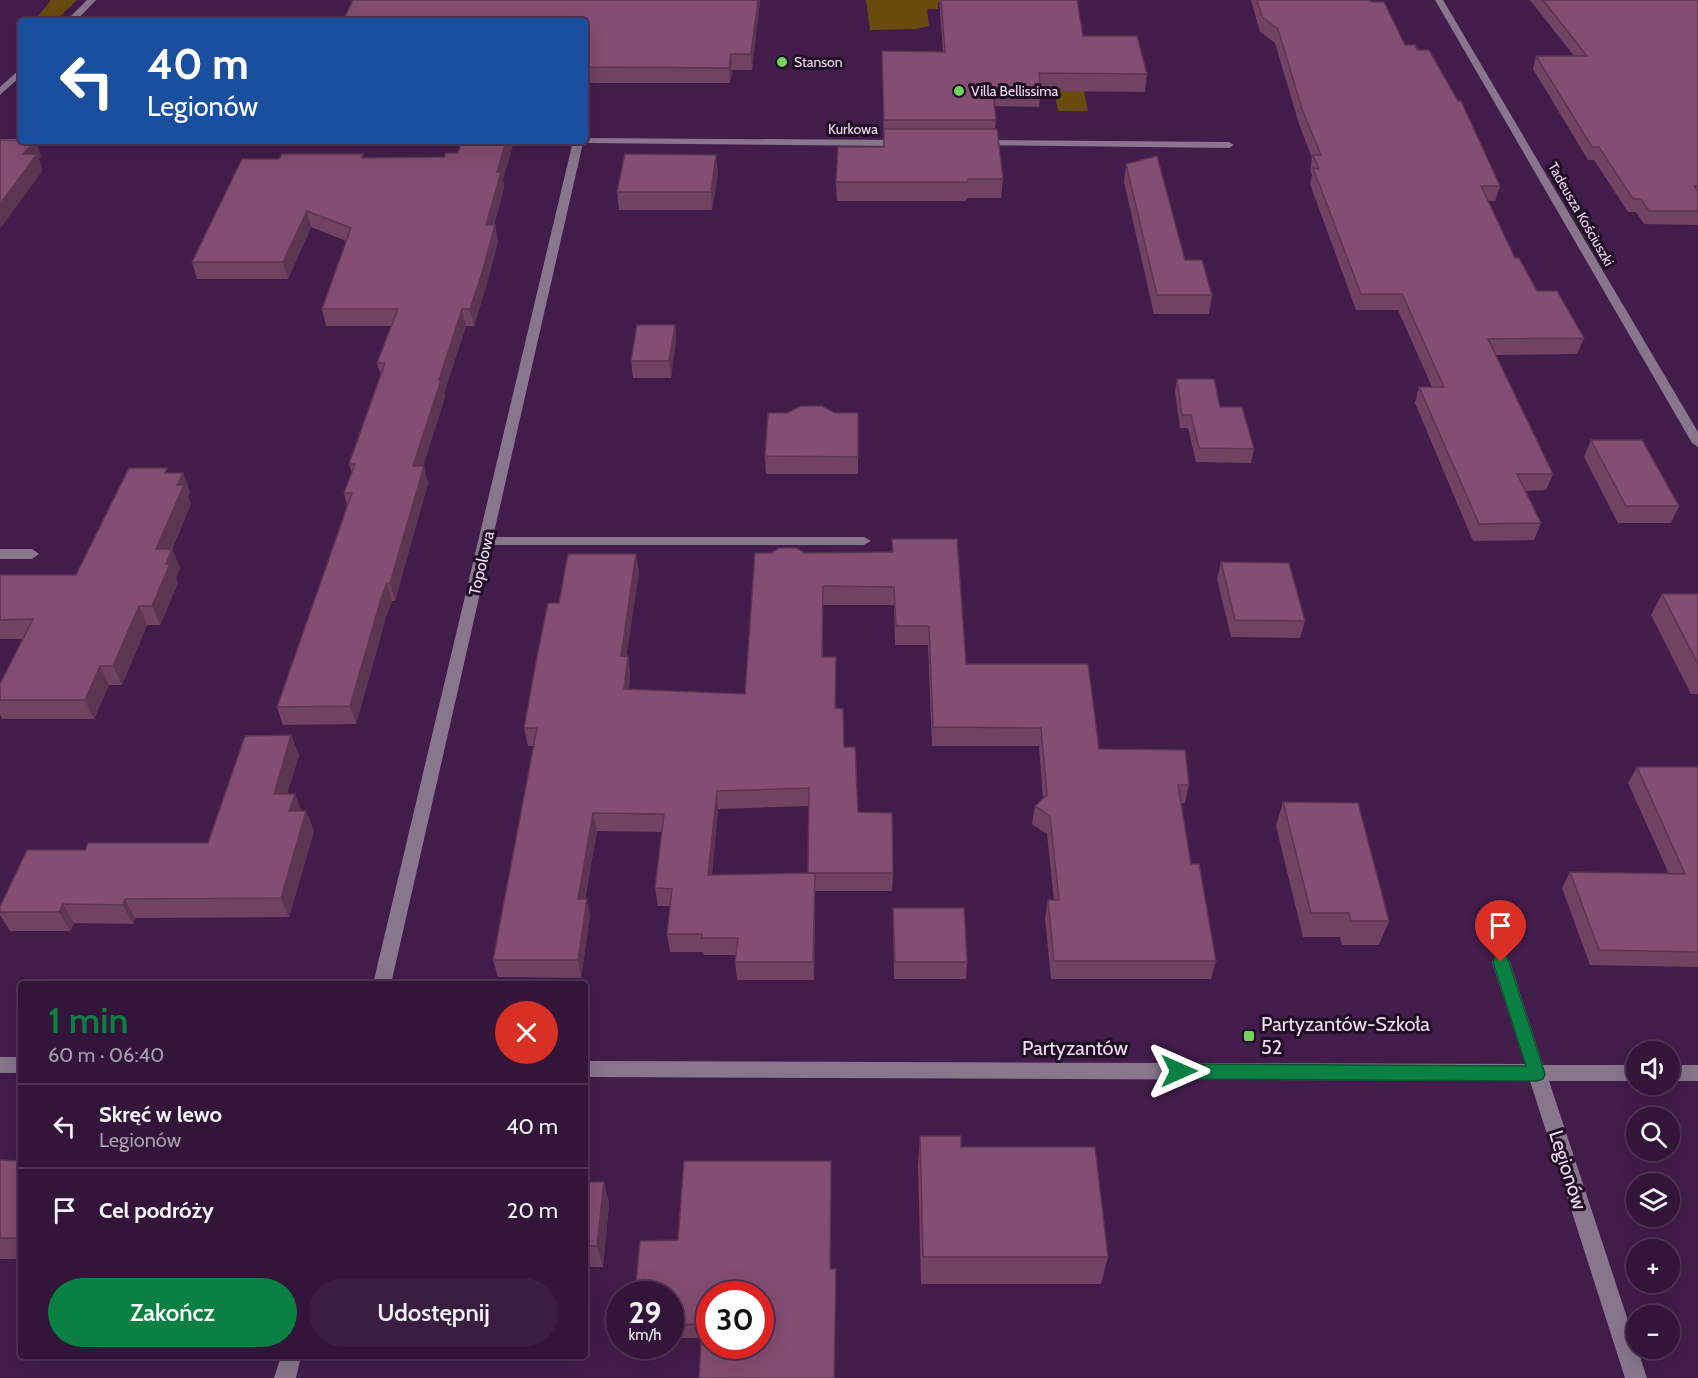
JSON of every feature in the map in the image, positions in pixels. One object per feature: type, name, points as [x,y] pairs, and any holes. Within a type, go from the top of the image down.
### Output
[{"type":"street","points":[[74,18],[92,0]]},
{"type":"street","name":"Tadeusza Kościuszki","points":[[1439,0],[1698,443]]},
{"type":"street","points":[[0,92],[18,74]]},
{"type":"street","name":"Kurkowa","points":[[588,141],[918,143]]},
{"type":"street","points":[[0,142],[18,142]]},
{"type":"street","points":[[965,143],[1229,145]]},
{"type":"street","name":"Topolowa","points":[[383,981],[577,144]]},
{"type":"street","points":[[486,541],[864,541]]},
{"type":"street","points":[[0,554],[32,554]]},
{"type":"street","name":"Legionów","points":[[1501,962],[1636,1378]]},
{"type":"street","points":[[0,1065],[18,1065]]},
{"type":"street","name":"Partyzantów","points":[[588,1069],[1626,1073]]},
{"type":"street","points":[[1680,1073],[1698,1073]]},
{"type":"street","points":[[285,1378],[290,1359]]},
{"type":"shaded area","points":[[51,0],[77,0],[58,18],[36,18]]},
{"type":"shaded area","points":[[866,0],[1013,0],[1014,2],[938,2],[938,9],[927,9],[929,26],[916,29],[870,30]]},
{"type":"shaded area","points":[[1049,61],[1078,62],[1088,111],[1058,111]]},
{"type":"building","points":[[353,0],[758,0],[751,54],[731,54],[729,68],[588,67],[588,18],[344,18]]},
{"type":"building","points":[[941,0],[1077,0],[1083,36],[1137,36],[1147,74],[1039,73],[1041,89],[993,89],[996,120],[884,120],[882,51],[945,52]]},
{"type":"building","points":[[1257,0],[1384,2],[1405,45],[1415,45],[1417,50],[1429,50],[1458,101],[1461,101],[1500,186],[1481,186],[1515,258],[1519,258],[1537,291],[1557,291],[1584,338],[1488,339],[1553,474],[1517,474],[1541,523],[1479,524],[1419,387],[1444,387],[1402,294],[1361,294],[1313,168],[1319,169],[1313,155],[1321,155],[1302,109],[1278,29],[1262,17]]},
{"type":"building","points":[[1543,0],[1698,0],[1698,186],[1694,186],[1698,191],[1698,211],[1649,211],[1641,199],[1633,199],[1599,147],[1592,147],[1536,56],[1587,56]]},
{"type":"building","points":[[884,129],[997,129],[1003,179],[968,179],[967,182],[836,182],[838,147],[884,147]]},
{"type":"building","points":[[0,140],[32,144],[23,154],[37,154],[0,204]]},
{"type":"building","points":[[461,144],[505,144],[497,172],[501,172],[486,225],[495,225],[470,309],[462,309],[413,466],[424,466],[390,583],[387,583],[381,599],[350,706],[277,707],[352,493],[344,493],[355,464],[349,464],[385,363],[377,363],[398,309],[322,309],[351,228],[307,211],[283,262],[192,262],[242,159],[279,159],[282,154],[363,154],[362,158],[444,157],[446,153],[458,153]]},
{"type":"building","points":[[625,154],[716,155],[711,192],[617,192]]},
{"type":"building","points":[[1157,156],[1185,260],[1202,260],[1212,295],[1157,295],[1126,164]]},
{"type":"building","points":[[637,325],[675,325],[669,361],[631,361]]},
{"type":"building","points":[[1177,379],[1214,379],[1220,407],[1242,407],[1254,449],[1199,448],[1191,415],[1182,415]]},
{"type":"building","points":[[801,406],[822,406],[835,413],[858,413],[858,457],[765,456],[768,413],[787,413]]},
{"type":"building","points":[[1591,440],[1642,440],[1679,506],[1626,506]]},
{"type":"building","points":[[129,468],[167,468],[165,473],[183,473],[177,485],[184,485],[156,549],[172,549],[166,564],[170,564],[152,606],[139,606],[113,666],[100,666],[85,700],[0,700],[0,684],[33,619],[0,620],[0,575],[76,575]]},
{"type":"building","points":[[892,539],[957,539],[966,664],[1088,664],[1099,749],[1185,750],[1189,785],[1178,785],[1191,864],[1199,864],[1216,961],[1054,961],[1048,900],[1059,900],[1050,816],[1035,806],[1047,795],[1041,728],[933,727],[929,626],[896,626],[894,587],[823,586],[822,657],[836,657],[835,708],[843,709],[844,747],[855,747],[858,812],[892,813],[893,873],[815,873],[813,962],[735,962],[738,938],[702,938],[702,934],[667,934],[672,889],[655,888],[664,814],[593,813],[578,899],[587,899],[578,960],[493,960],[537,728],[524,728],[537,657],[548,603],[559,603],[568,554],[636,554],[621,656],[628,656],[624,689],[745,694],[755,553],[771,553],[779,548],[796,548],[805,553],[893,552]],"holes":[[[809,788],[808,873],[815,873],[708,875],[717,791]]]},
{"type":"building","points":[[1221,562],[1289,563],[1305,621],[1235,620]]},
{"type":"building","points":[[1662,594],[1698,594],[1698,664]]},
{"type":"building","points":[[291,735],[274,794],[295,794],[289,811],[306,811],[281,898],[125,899],[123,905],[63,904],[59,912],[0,912],[0,907],[27,850],[85,850],[88,843],[208,843],[245,736]]},
{"type":"building","points":[[1637,767],[1698,767],[1698,952],[1599,950],[1570,872],[1685,874]]},
{"type":"building","points":[[1283,802],[1358,803],[1389,921],[1351,921],[1349,913],[1311,913]]},
{"type":"building","points":[[893,908],[964,908],[967,962],[895,962]]},
{"type":"building","points":[[920,1136],[961,1136],[961,1147],[1095,1147],[1108,1257],[923,1257]]},
{"type":"building","points":[[0,1160],[18,1161],[18,1238],[0,1238]]},
{"type":"building","points":[[684,1161],[831,1161],[830,1269],[836,1269],[834,1378],[699,1378],[700,1359],[774,1359],[774,1281],[696,1281],[696,1324],[684,1325],[684,1281],[636,1281],[640,1241],[678,1240]]},
{"type":"building","points":[[588,1182],[604,1182],[597,1246],[588,1246]]},
{"type":"place","name":"Stanson","points":[[782,62]]},
{"type":"place","name":"Villa Bellissima","points":[[959,91]]},
{"type":"place","name":"Partyzantów-Szkoła 52","points":[[1249,1036]]},
{"type":"route","points":[[1179,1071],[1537,1074],[1501,962]]}]
